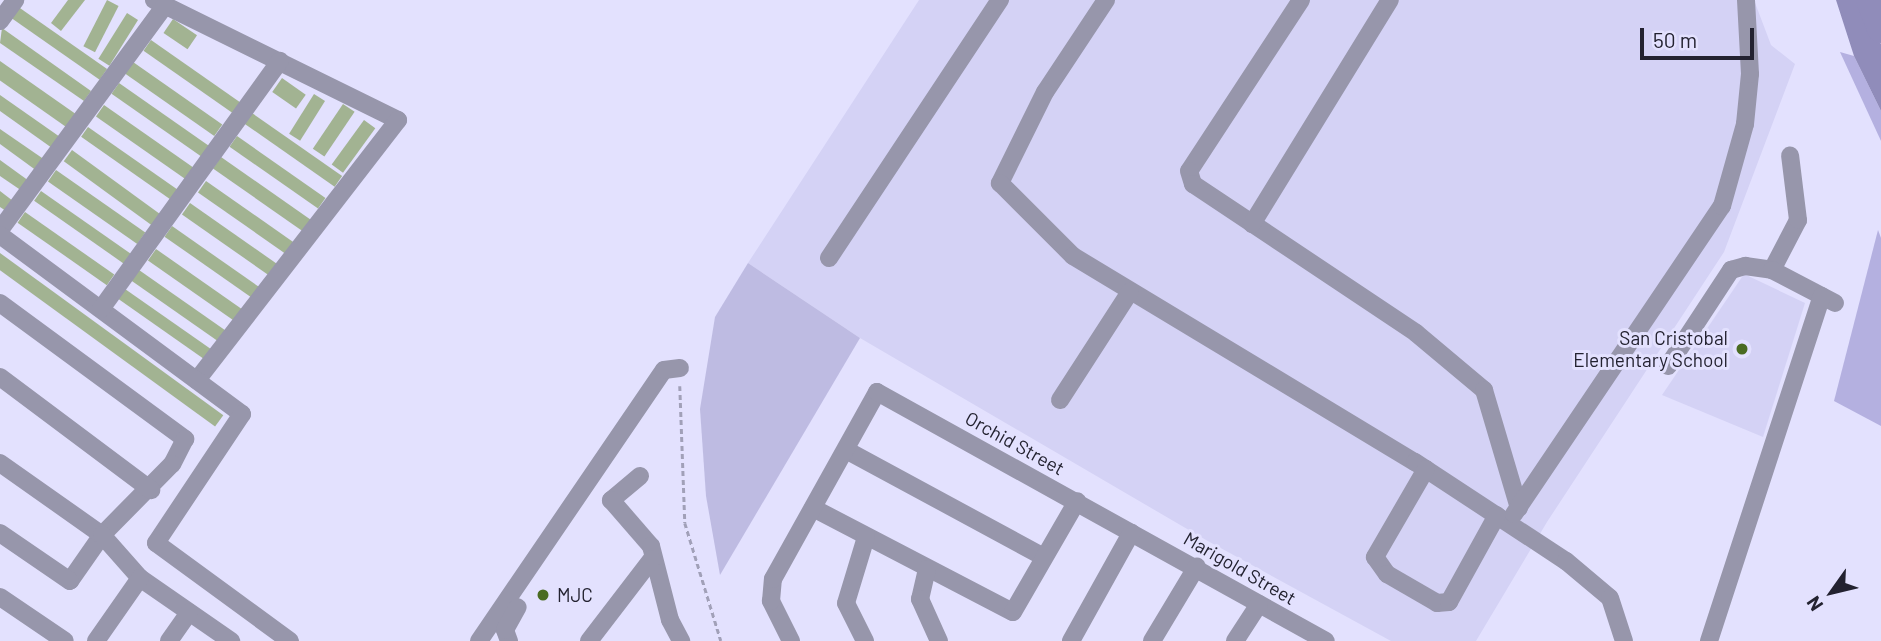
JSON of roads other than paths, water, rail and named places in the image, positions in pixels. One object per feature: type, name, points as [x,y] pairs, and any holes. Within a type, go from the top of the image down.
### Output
[{"type":"street","points":[[0,21],[15,0]]},
{"type":"street","points":[[830,258],[1000,0]]},
{"type":"street","points":[[1105,0],[1045,92],[1000,183],[1073,256],[1426,469],[1566,561],[1610,598],[1624,641]]},
{"type":"street","points":[[1301,0],[1189,171],[1193,184],[1416,333],[1484,390],[1519,508]]},
{"type":"street","points":[[1252,225],[1390,0]]},
{"type":"street","points":[[1426,469],[1375,557],[1387,574],[1437,603],[1449,602],[1502,519],[1519,508],[1722,206],[1745,124],[1750,74],[1746,0]]},
{"type":"street","points":[[197,380],[398,120],[159,3],[0,233],[242,414],[156,543],[290,641]]},
{"type":"street","points":[[101,309],[280,61]]},
{"type":"street","points":[[1772,270],[1798,220],[1790,155]]},
{"type":"street","points":[[1668,366],[1731,270],[1745,266],[1772,270],[1829,299],[1709,641]]},
{"type":"street","points":[[1060,400],[1130,292]]},
{"type":"street","points":[[0,303],[185,439],[150,490],[102,535],[70,581],[0,533]]},
{"type":"street","points":[[479,641],[664,370],[680,368]]},
{"type":"street","points":[[0,377],[150,490]]},
{"type":"street","name":"Orchid Street","points":[[846,450],[877,392],[1131,533]]},
{"type":"street","points":[[791,641],[771,601],[773,579],[846,450],[1042,556]]},
{"type":"street","points":[[0,463],[102,535],[140,578],[231,641]]},
{"type":"street","points":[[640,476],[611,500],[640,530],[651,546],[652,559],[681,641]]},
{"type":"street","points":[[813,508],[1013,612],[1042,556],[1077,501]]},
{"type":"street","points":[[1071,641],[1131,533]]},
{"type":"street","name":"Marigold Street","points":[[1131,533],[1197,566],[1259,604],[1303,636],[1326,641]]},
{"type":"street","points":[[865,641],[846,603],[866,537]]},
{"type":"street","points":[[589,641],[652,559]]},
{"type":"street","points":[[1152,641],[1197,566]]},
{"type":"street","points":[[927,569],[920,598],[939,641]]},
{"type":"street","points":[[96,641],[140,578]]},
{"type":"street","points":[[0,597],[65,641]]},
{"type":"street","points":[[1235,641],[1259,604]]},
{"type":"street","points":[[509,641],[505,630],[518,607]]},
{"type":"street","points":[[169,641],[189,612]]},
{"type":"waterway","points":[[1870,0],[1881,29]]},
{"type":"place","name":"San Cristobal Elementary School","points":[[1742,349]]},
{"type":"place","name":"MJC","points":[[543,595]]}]
